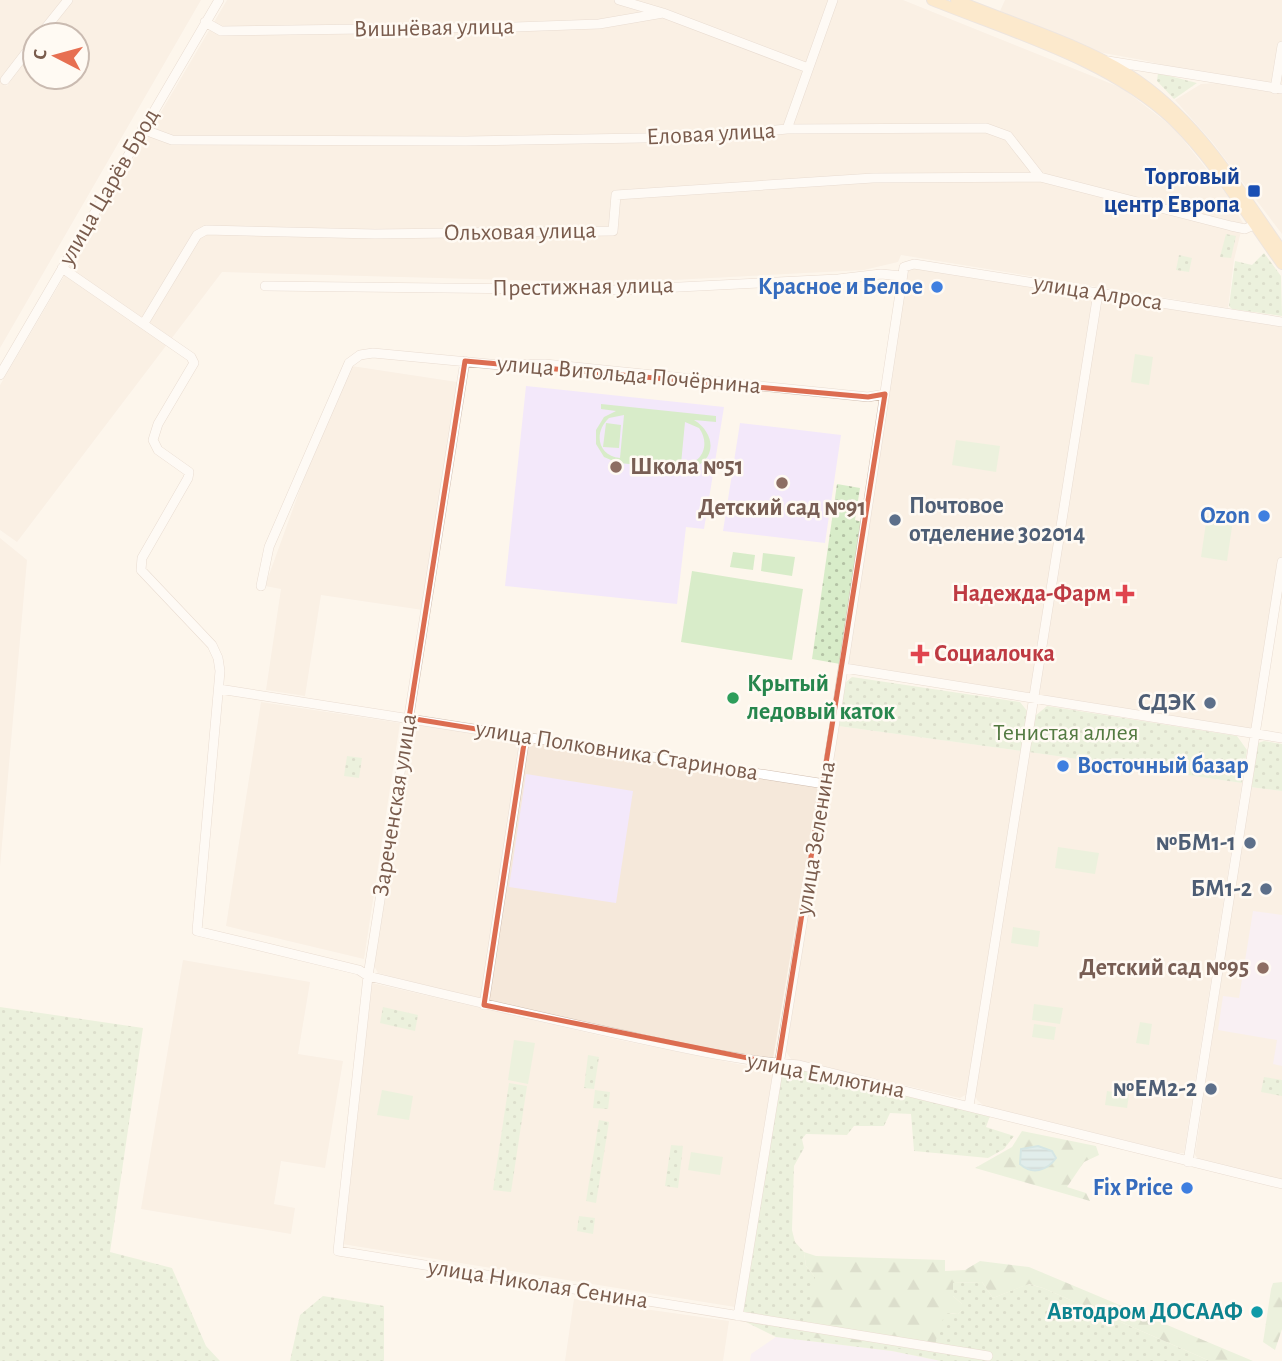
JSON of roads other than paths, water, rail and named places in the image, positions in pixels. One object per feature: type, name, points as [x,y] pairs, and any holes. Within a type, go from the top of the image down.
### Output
[{"type":"main road","points":[[932,0],[1097,68],[1147,98],[1192,140],[1282,264]]},
{"type":"main road","points":[[956,0],[1101,60],[1149,89],[1199,135],[1282,251]]},
{"type":"street","points":[[51,21],[68,0]]},
{"type":"street","name":"улица Царёв Брод","points":[[0,375],[219,0]]},
{"type":"street","points":[[619,0],[663,13],[808,68]]},
{"type":"street","points":[[787,129],[833,0]]},
{"type":"street","name":"Вишнёвая улица","points":[[205,22],[221,31],[515,27],[598,24],[663,13]]},
{"type":"street","points":[[1101,60],[1279,89],[1282,46]]},
{"type":"street","points":[[5,80],[21,59]]},
{"type":"street","points":[[1149,89],[1146,83],[1147,75],[1156,70]]},
{"type":"street","name":"Еловая улица","points":[[142,129],[172,140],[466,141],[703,137],[787,129],[986,128],[1008,136],[1040,177]]},
{"type":"street","points":[[1040,177],[1231,226],[1245,229],[1254,225]]},
{"type":"street","name":"Ольховая улица","points":[[144,323],[197,234],[206,230],[375,234],[613,231],[616,195],[873,178],[1040,177]]},
{"type":"street","name":"улица Алроса","points":[[902,276],[904,267],[914,264],[1282,322]]},
{"type":"street","points":[[62,268],[144,323],[191,357],[194,363],[158,424],[153,440],[158,450],[189,472],[188,478],[142,558],[141,569],[212,645],[218,658],[219,689]]},
{"type":"street","name":"Престижная улица","points":[[265,286],[621,290],[902,276]]},
{"type":"street","name":"улица Зеленина","points":[[737,1316],[844,668],[902,276]]},
{"type":"street","points":[[969,1106],[1098,293]]},
{"type":"street","name":"улица Витольда Почёрнина","points":[[261,586],[269,547],[349,363],[360,355],[373,353],[500,365],[545,364],[868,397],[885,394]]},
{"type":"street","name":"Зареченская улица","points":[[338,1251],[368,976],[465,361]]},
{"type":"street","points":[[1188,1162],[1282,562]]},
{"type":"street","points":[[844,668],[1282,738]]},
{"type":"street","name":"улица Полковника Старинова","points":[[219,689],[825,784]]},
{"type":"street","name":"улица Емлютина","points":[[219,689],[197,932],[359,970],[368,976],[484,1006],[687,1048],[778,1064],[799,1065],[1282,1184]]},
{"type":"street","points":[[484,1006],[525,737]]},
{"type":"street","name":"улица Николая Сенина","points":[[338,1251],[988,1356]]},
{"type":"water","points":[[1038,1146],[1052,1151],[1056,1158],[1044,1169],[1029,1170],[1020,1164],[1021,1149]]},
{"type":"place","name":"Торговый центр Европа","points":[[1254,191]]},
{"type":"place","name":"Красное и Белое","points":[[937,287]]},
{"type":"place","name":"Школа №51","points":[[616,467]]},
{"type":"place","name":"Детский сад №91","points":[[782,483]]},
{"type":"place","name":"Ozon","points":[[1264,516]]},
{"type":"place","name":"Почтовое отделение 302014","points":[[895,520]]},
{"type":"place","name":"Надежда-Фарм","points":[[1125,594]]},
{"type":"place","name":"Социалочка","points":[[920,654]]},
{"type":"place","name":"Крытый ледовый каток","points":[[733,698]]},
{"type":"place","name":"СДЭК","points":[[1210,703]]},
{"type":"place","name":"Восточный базар","points":[[1063,766]]},
{"type":"place","name":"№БМ1-1","points":[[1250,843]]},
{"type":"place","name":"БМ1-2","points":[[1266,889]]},
{"type":"place","name":"Детский сад №95","points":[[1263,968]]},
{"type":"place","name":"№ЕМ2-2","points":[[1211,1089]]},
{"type":"place","name":"Fix Price","points":[[1187,1188]]},
{"type":"place","name":"Автодром ДОСААФ","points":[[1257,1312]]},
{"type":"park label","name":"Тенистая аллея","points":[[1066,733]]}]
